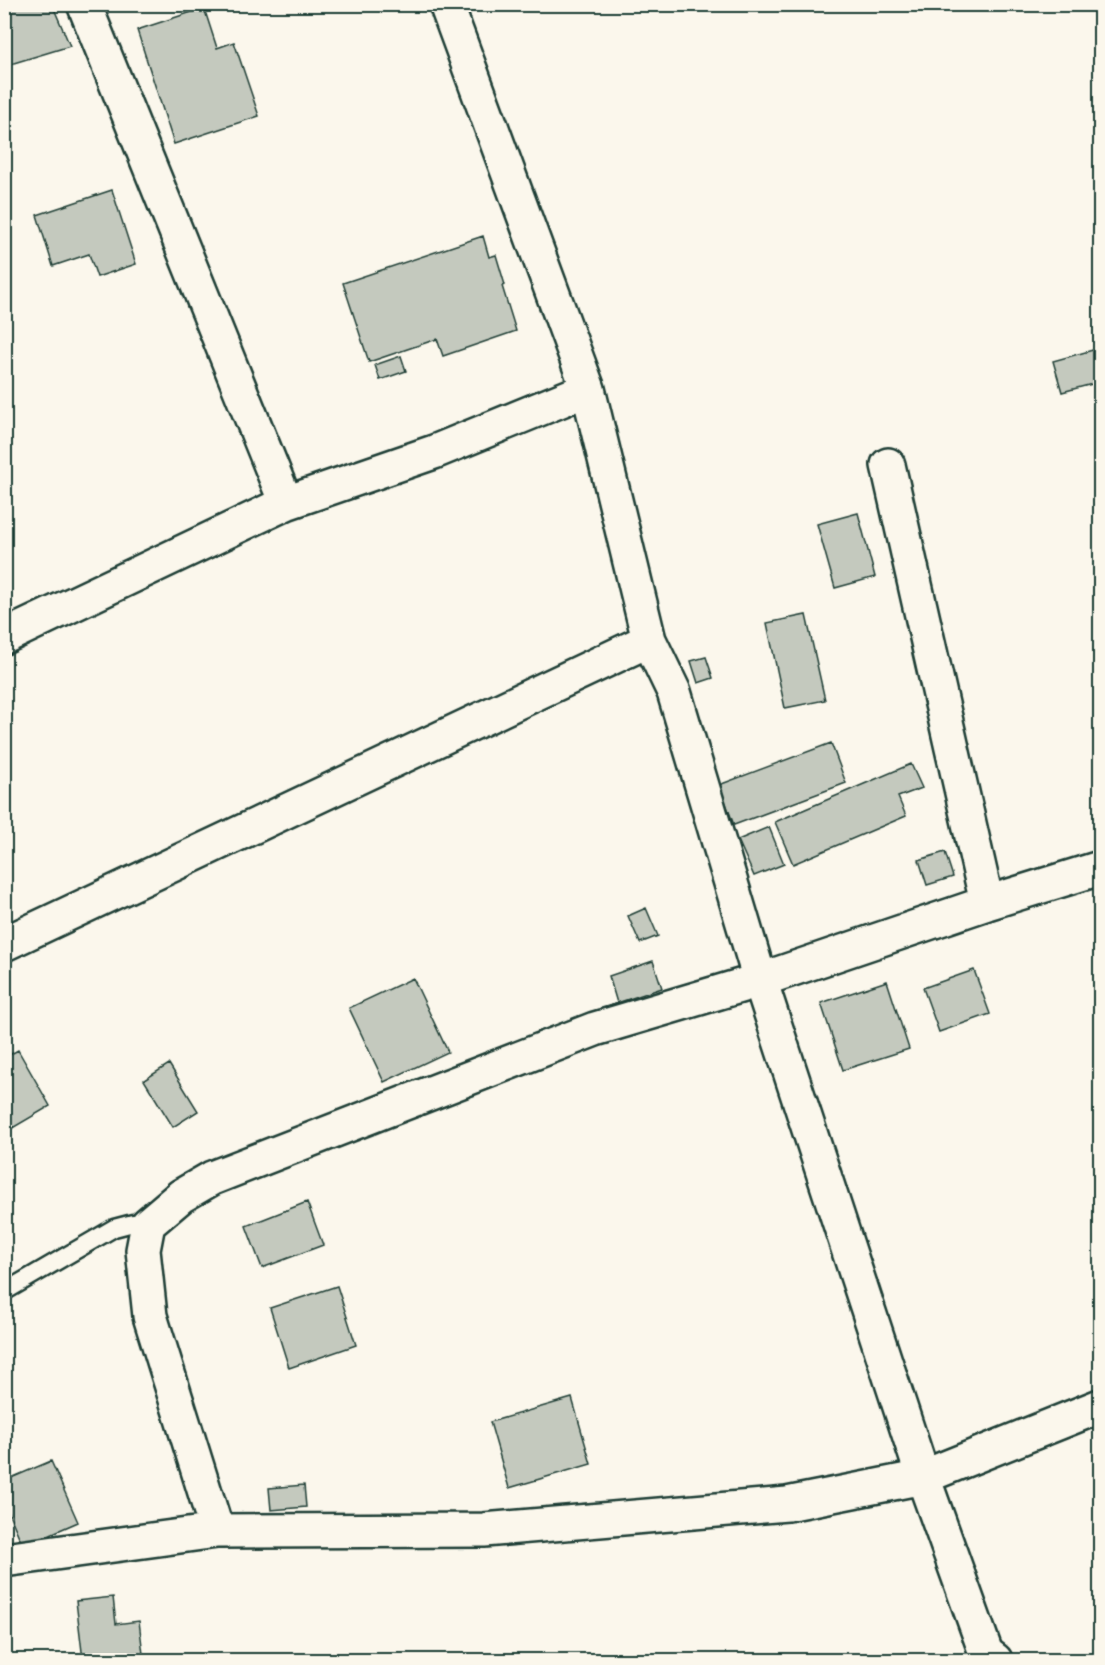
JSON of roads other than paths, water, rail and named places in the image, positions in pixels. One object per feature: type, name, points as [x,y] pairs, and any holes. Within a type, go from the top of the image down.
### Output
[{"type":"street","points":[[84,4],[286,504]]},
{"type":"street","points":[[446,4],[588,389],[649,640],[674,692],[760,980],[922,1477],[986,1653],[995,1660]]},
{"type":"street","points":[[4,637],[286,504],[434,452],[588,389]]},
{"type":"street","points":[[888,465],[987,903]]},
{"type":"street","points":[[4,944],[649,640]]},
{"type":"street","points":[[216,1531],[150,1316],[143,1250],[148,1224],[182,1196],[212,1178],[595,1029],[760,980],[987,903],[1101,868]]},
{"type":"street","points":[[4,1560],[216,1531],[484,1530],[787,1504],[922,1477],[1101,1406]]},
{"type":"lane","points":[[4,1292],[114,1228],[133,1223],[148,1224]]}]
